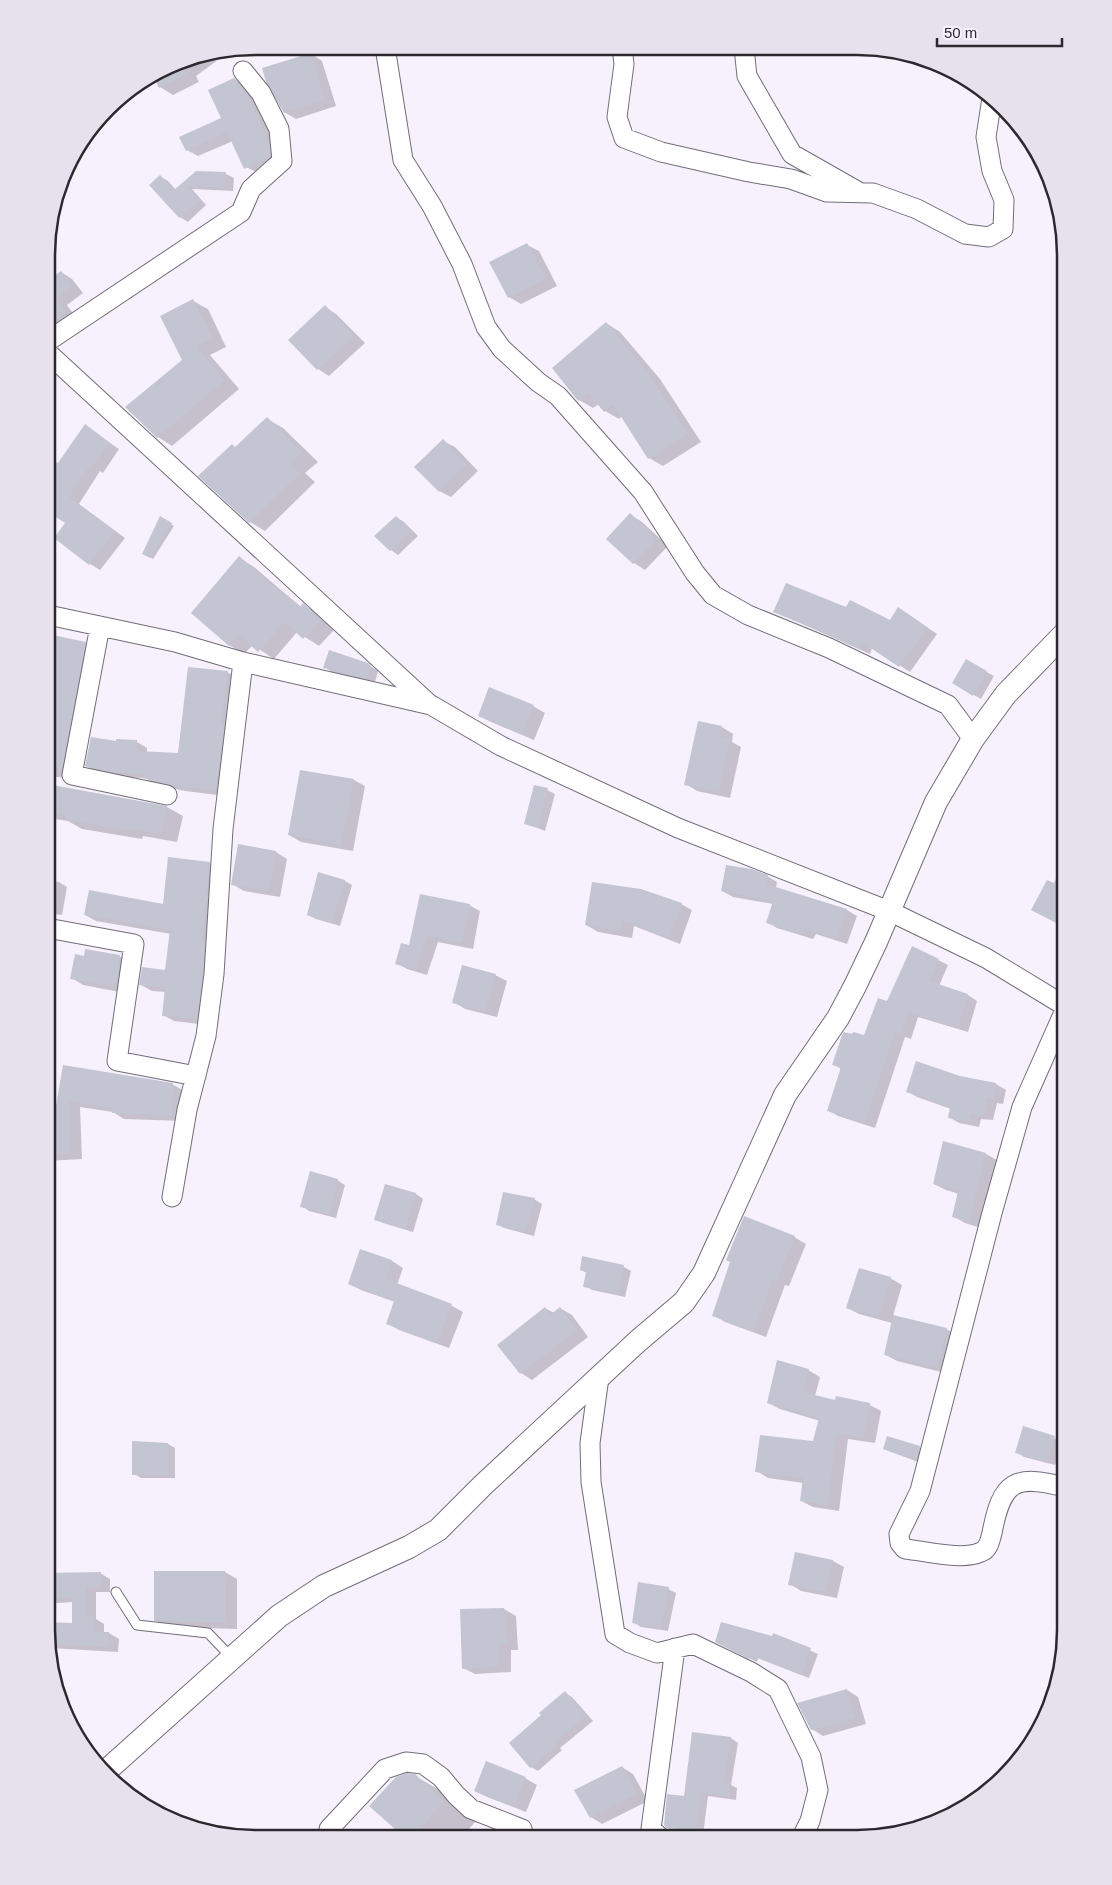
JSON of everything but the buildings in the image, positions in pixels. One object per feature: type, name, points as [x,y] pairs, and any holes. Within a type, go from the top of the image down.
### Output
[{"type":"street","points":[[386,55],[403,160],[432,206],[462,264],[486,327],[502,349],[538,382],[558,396],[643,492],[695,573],[713,595],[748,614],[830,648],[948,705],[973,739]]},
{"type":"street","points":[[623,55],[624,64],[617,117],[624,138],[661,152],[749,172],[791,179],[827,192],[873,193],[917,209],[965,234],[989,237],[1003,229],[1004,200],[992,171],[986,137],[991,107]]},
{"type":"street","points":[[745,55],[747,76],[792,154],[860,193]]},
{"type":"street","points":[[55,336],[241,212],[251,189],[282,161],[279,129],[261,93],[243,71]]},
{"type":"street","points":[[55,359],[431,705],[501,746],[678,828],[889,911],[986,958],[1057,1001]]},
{"type":"street","points":[[55,616],[175,642],[243,662],[431,705]]},
{"type":"street","points":[[100,626],[72,775],[167,795]]},
{"type":"street","points":[[110,1767],[279,1616],[324,1586],[409,1547],[438,1530],[483,1485],[599,1377],[684,1302],[704,1273],[785,1095],[838,1018],[876,942],[936,802],[973,739],[1006,694],[1057,641]]},
{"type":"street","points":[[172,1197],[187,1110],[206,1036],[214,974],[223,829],[243,662]]},
{"type":"street","points":[[55,929],[134,944],[117,1060],[196,1076]]},
{"type":"street","points":[[1057,1030],[1022,1108],[992,1213],[920,1491],[899,1534],[900,1543],[905,1549],[943,1554],[968,1556],[983,1552],[990,1543],[997,1507],[1003,1495],[1016,1483],[1031,1480],[1057,1485]]},
{"type":"street","points":[[599,1377],[590,1443],[591,1482],[615,1634],[630,1643],[657,1653],[693,1644],[751,1672],[778,1689],[811,1757],[818,1790],[805,1830]]},
{"type":"street","points":[[652,1830],[675,1648]]},
{"type":"street","points":[[328,1829],[385,1768],[406,1762],[423,1764],[441,1777],[471,1809],[522,1830]]},
{"type":"lane","points":[[116,1592],[137,1626],[208,1633],[232,1658]]}]
